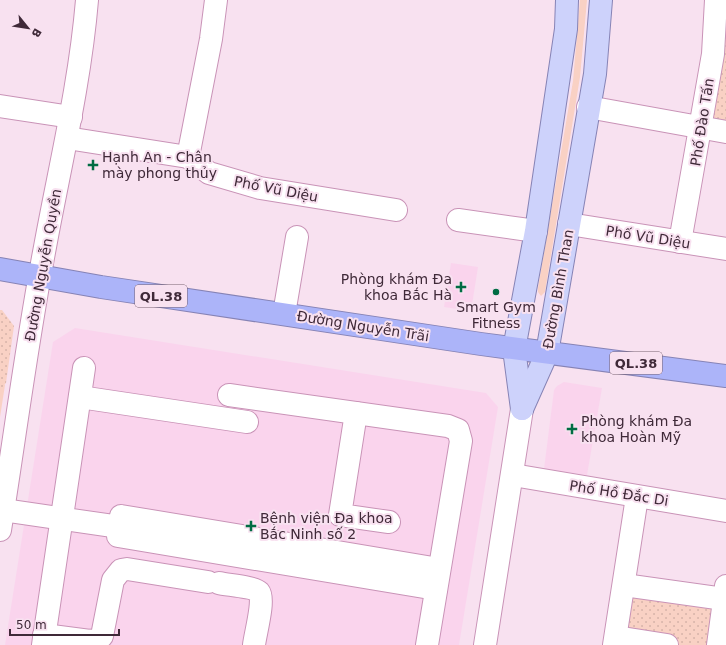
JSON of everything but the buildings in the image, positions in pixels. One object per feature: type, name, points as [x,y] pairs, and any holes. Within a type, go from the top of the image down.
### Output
[{"type":"highway","name":"Đường Nguyễn Trãi","points":[[0,269],[109,289],[547,353],[726,376]]},
{"type":"main road","points":[[522,409],[514,348],[536,231],[565,36],[568,0]]},
{"type":"main road","name":"Đường Bình Than","points":[[522,409],[547,353],[595,74],[601,0]]},
{"type":"street","name":"Đường Nguyễn Quyền","points":[[2,520],[40,276],[69,127],[83,44],[87,0]]},
{"type":"street","points":[[0,106],[69,127],[188,157],[211,39],[216,0]]},
{"type":"street","name":"Phố Đào Tấn","points":[[680,242],[702,127],[713,54],[716,0]]},
{"type":"street","points":[[588,108],[726,132]]},
{"type":"street","name":"Phố Vũ Diệu","points":[[188,157],[209,174],[260,188],[396,210]]},
{"type":"street","points":[[458,220],[536,231]]},
{"type":"street","name":"Phố Vũ Diệu","points":[[569,224],[726,249]]},
{"type":"street","points":[[284,314],[297,237]]},
{"type":"street","points":[[84,368],[44,640],[98,640],[102,636],[113,580],[121,570],[127,569],[253,589],[259,592],[261,600],[254,645]]},
{"type":"street","points":[[229,395],[453,427],[460,435],[461,441],[427,645]]},
{"type":"street","points":[[80,397],[247,422]]},
{"type":"street","name":"Đường Bình Than","points":[[485,645],[513,475],[522,409]]},
{"type":"street","points":[[356,413],[340,515],[389,522]]},
{"type":"street","name":"Phố Hồ Đắc Di","points":[[513,475],[726,511]]},
{"type":"street","points":[[637,497],[615,641],[667,645]]},
{"type":"street","points":[[2,520],[62,518],[120,527],[118,536],[437,579]]},
{"type":"street","points":[[624,585],[725,592],[718,645]]},
{"type":"shaded area","points":[[580,0],[587,0],[580,77],[545,292],[541,296],[538,292],[538,288],[573,81]]},
{"type":"shaded area","points":[[726,0],[726,128],[713,120]]},
{"type":"shaded area","name":"Phòng khám Đa khoa Bắc Hà","points":[[451,263],[478,267],[471,311],[444,307]]},
{"type":"shaded area","points":[[0,310],[2,310],[14,326],[6,383],[0,390]]},
{"type":"shaded area","name":"Bệnh viện Đa khoa Bắc Ninh số 2","points":[[75,328],[486,393],[498,407],[459,645],[5,645],[53,342]]},
{"type":"shaded area","name":"Phòng khám Đa khoa Hoàn Mỹ","points":[[564,382],[602,388],[587,475],[544,469],[554,390],[557,386]]},
{"type":"shaded area","points":[[0,383],[5,385],[0,417]]},
{"type":"shaded area","points":[[625,587],[721,602],[714,645],[677,645],[618,636]]},
{"type":"place","name":"Hạnh An - Chân mày phong thủy","points":[[93,165]]},
{"type":"place","name":"Phòng khám Đa khoa Bắc Hà","points":[[461,287]]},
{"type":"place","name":"Smart Gym Fitness","points":[[496,292]]},
{"type":"place","name":"Phòng khám Đa khoa Hoàn Mỹ","points":[[572,429]]},
{"type":"place","name":"Bệnh viện Đa khoa Bắc Ninh số 2","points":[[251,526]]}]
